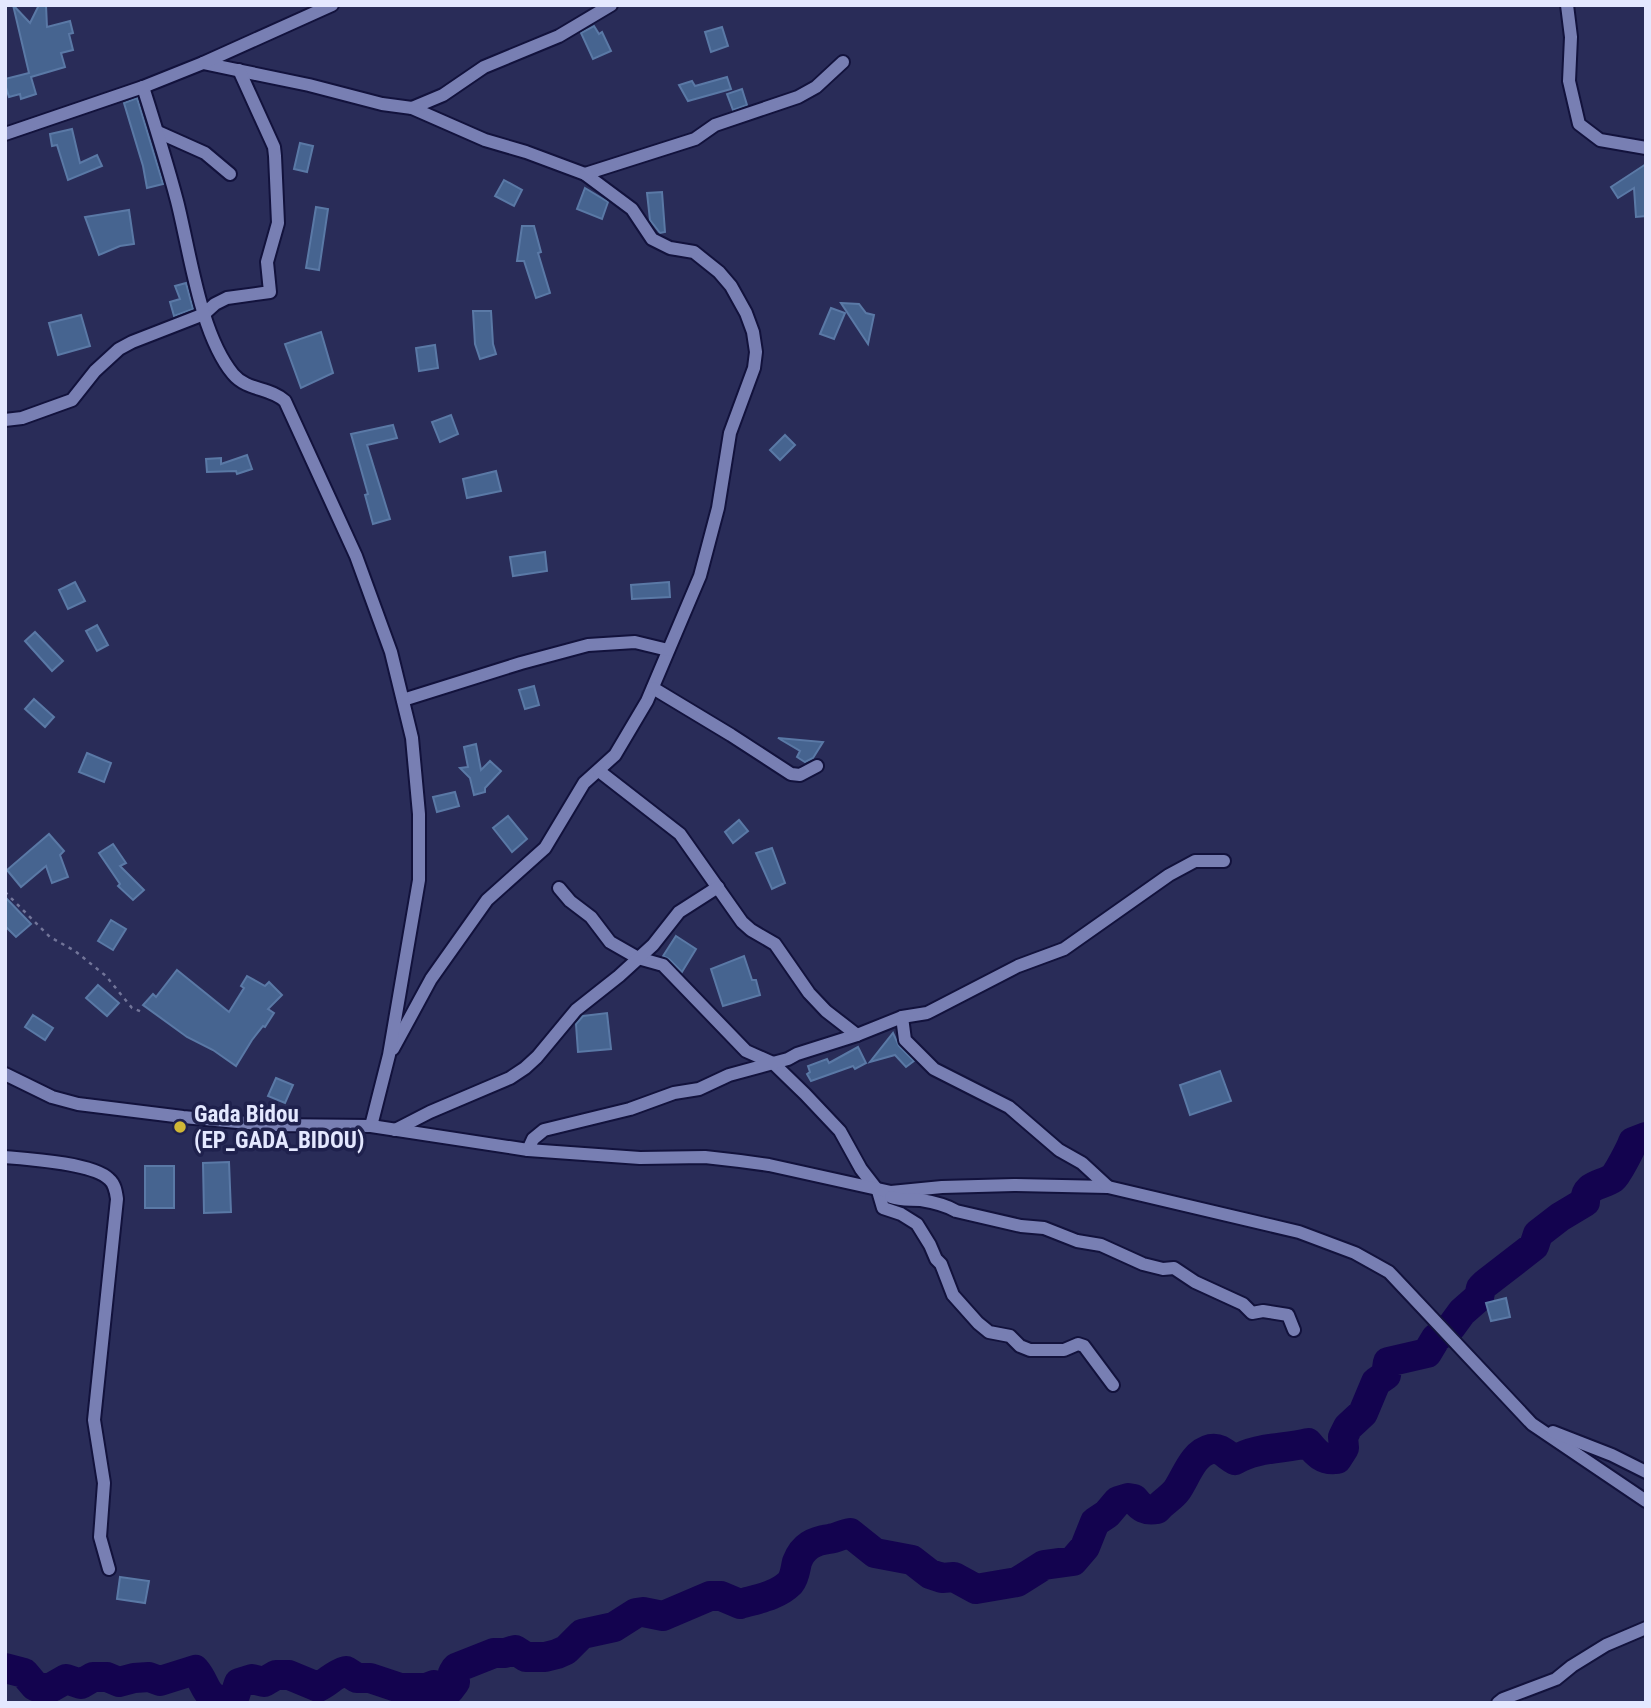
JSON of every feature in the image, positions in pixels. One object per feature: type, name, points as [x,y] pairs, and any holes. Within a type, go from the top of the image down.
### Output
[{"type":"street","points":[[5,134],[143,87],[332,5]]},
{"type":"street","points":[[412,108],[443,95],[484,67],[559,36],[611,5]]},
{"type":"street","points":[[1567,5],[1571,37],[1569,81],[1579,124],[1600,140],[1646,148]]},
{"type":"street","points":[[585,174],[695,139],[715,125],[798,97],[817,86],[843,62]]},
{"type":"street","points":[[203,63],[309,85],[382,104],[412,108],[485,140],[585,174],[632,209],[652,239],[670,248],[694,252],[719,272],[731,286],[753,332],[756,352],[754,368],[730,433],[711,537],[696,586],[653,688],[615,755],[584,783],[545,848],[487,901],[431,979],[390,1055]]},
{"type":"street","points":[[5,420],[22,418],[63,405],[78,394],[95,371],[119,349],[204,314],[227,298],[270,292],[267,262],[278,223],[274,147],[239,70]]},
{"type":"street","points":[[143,87],[158,132],[204,314],[232,373],[242,383],[285,401],[356,556],[391,652],[412,738],[418,802],[419,880],[390,1055],[371,1126]]},
{"type":"street","points":[[158,132],[205,153],[230,174]]},
{"type":"street","points":[[402,700],[588,645],[635,642],[668,650]]},
{"type":"street","points":[[653,688],[791,774],[800,775],[817,766]]},
{"type":"street","points":[[599,771],[680,834],[742,922],[775,944],[809,993],[826,1011],[857,1035]]},
{"type":"street","points":[[528,1150],[537,1134],[544,1130],[630,1109],[674,1093],[699,1089],[729,1074],[773,1063],[902,1017],[927,1013],[1018,966],[1064,949],[1169,875],[1195,861],[1224,861]]},
{"type":"street","points":[[395,1130],[510,1078],[525,1068],[576,1010],[653,945],[679,912],[718,887]]},
{"type":"street","points":[[559,888],[570,901],[591,917],[610,942],[638,958],[663,965],[746,1051],[773,1063],[840,1131],[861,1170],[878,1191],[883,1208],[901,1214],[917,1224],[941,1264],[953,1295],[978,1323],[989,1332],[1010,1336],[1020,1346],[1030,1350],[1048,1352],[1064,1350],[1078,1344],[1084,1346],[1113,1385]]},
{"type":"street","points":[[902,1017],[905,1040],[934,1069],[1009,1107],[1059,1150],[1082,1163],[1108,1187]]},
{"type":"street","points":[[5,1074],[52,1097],[78,1104],[269,1125],[371,1126],[528,1150],[640,1158],[728,1159],[769,1165],[878,1191],[1014,1185],[1108,1187],[1299,1232],[1355,1253],[1389,1272],[1532,1424],[1646,1501]]},
{"type":"street","points":[[5,1157],[66,1164],[104,1175],[111,1180],[115,1189],[117,1199],[94,1420],[104,1483],[100,1537],[109,1569]]},
{"type":"street","points":[[878,1191],[897,1200],[921,1200],[1020,1226],[1044,1227],[1077,1241],[1101,1245],[1143,1264],[1163,1269],[1174,1268],[1195,1282],[1243,1304],[1252,1313],[1263,1311],[1288,1315],[1294,1330]]},
{"type":"street","points":[[1532,1424],[1612,1455],[1646,1472]]},
{"type":"street","points":[[1498,1703],[1556,1679],[1572,1665],[1606,1645],[1646,1628]]},
{"type":"path","points":[[5,892],[50,937],[75,951],[106,976],[132,1008],[142,1012]]},
{"type":"building","points":[[13,5],[30,23],[39,5],[46,5],[47,27],[70,21],[73,33],[69,34],[73,50],[61,53],[65,67],[31,77],[36,94],[21,99],[20,94],[9,97],[5,84],[5,79],[29,73]]},
{"type":"building","points":[[594,26],[599,34],[602,32],[611,51],[593,59],[581,33]]},
{"type":"building","points":[[722,27],[728,46],[711,52],[705,32]]},
{"type":"building","points":[[727,77],[731,89],[688,101],[679,85],[692,81],[695,86]]},
{"type":"building","points":[[742,89],[747,105],[733,110],[727,94]]},
{"type":"building","points":[[137,98],[163,184],[147,188],[124,103]]},
{"type":"building","points":[[72,129],[80,163],[97,155],[102,166],[68,180],[57,145],[52,146],[50,134]]},
{"type":"building","points":[[300,143],[313,146],[307,172],[294,169]]},
{"type":"building","points":[[1646,164],[1646,216],[1636,217],[1634,188],[1618,198],[1611,187]]},
{"type":"building","points":[[504,180],[522,190],[514,206],[495,196]]},
{"type":"building","points":[[585,188],[608,202],[602,219],[577,209]]},
{"type":"building","points":[[662,192],[665,232],[660,233],[650,220],[647,193]]},
{"type":"building","points":[[316,207],[328,209],[319,270],[306,268]]},
{"type":"building","points":[[129,210],[134,244],[120,246],[99,255],[85,217]]},
{"type":"building","points":[[522,226],[534,226],[541,252],[538,253],[550,293],[536,298],[524,261],[517,261]]},
{"type":"building","points":[[186,283],[193,309],[174,316],[170,302],[180,299],[175,286]]},
{"type":"building","points":[[841,303],[859,304],[866,313],[874,315],[868,344]]},
{"type":"building","points":[[831,308],[845,313],[834,339],[820,334]]},
{"type":"building","points":[[473,311],[491,311],[496,354],[480,359],[475,344]]},
{"type":"building","points":[[81,315],[90,346],[58,355],[49,323]]},
{"type":"building","points":[[321,332],[333,373],[301,388],[285,344]]},
{"type":"building","points":[[435,345],[438,368],[419,371],[416,348]]},
{"type":"building","points":[[451,415],[458,434],[440,442],[432,422]]},
{"type":"building","points":[[393,425],[397,438],[367,445],[390,519],[373,524],[365,495],[368,494],[351,434]]},
{"type":"building","points":[[785,435],[795,445],[780,460],[770,450]]},
{"type":"building","points":[[247,455],[252,469],[237,474],[236,471],[207,472],[206,459],[221,458],[221,464]]},
{"type":"building","points":[[496,471],[501,491],[467,498],[463,479]]},
{"type":"building","points":[[545,552],[547,571],[513,576],[510,557]]},
{"type":"building","points":[[75,582],[85,601],[68,609],[59,590]]},
{"type":"building","points":[[669,582],[670,597],[632,599],[631,585]]},
{"type":"building","points":[[97,625],[108,645],[97,651],[86,631]]},
{"type":"building","points":[[35,632],[63,661],[52,671],[25,641]]},
{"type":"building","points":[[534,686],[539,705],[525,709],[519,690]]},
{"type":"building","points":[[34,699],[54,717],[45,727],[25,709]]},
{"type":"building","points":[[778,738],[823,742],[813,758],[805,762],[797,757],[800,751]]},
{"type":"building","points":[[476,744],[481,770],[490,761],[501,771],[485,788],[485,792],[474,795],[470,778],[460,768],[468,767],[464,747]]},
{"type":"building","points":[[87,753],[111,763],[104,782],[79,772]]},
{"type":"building","points":[[455,792],[459,806],[437,812],[433,797]]},
{"type":"building","points":[[508,816],[527,839],[512,852],[493,828]]},
{"type":"building","points":[[739,820],[748,831],[733,843],[725,832]]},
{"type":"building","points":[[49,834],[64,851],[60,855],[68,877],[52,883],[46,866],[21,887],[7,870]]},
{"type":"building","points":[[113,844],[126,863],[120,866],[144,890],[133,900],[118,886],[120,884],[99,853]]},
{"type":"building","points":[[772,848],[785,883],[772,889],[756,853]]},
{"type":"building","points":[[5,897],[31,924],[16,937],[5,926]]},
{"type":"building","points":[[111,920],[126,929],[113,950],[98,941]]},
{"type":"building","points":[[676,936],[696,949],[682,972],[663,956]]},
{"type":"building","points":[[744,956],[760,995],[723,1006],[711,969]]},
{"type":"building","points":[[177,970],[229,1012],[244,988],[241,986],[247,976],[265,986],[269,982],[282,995],[268,1009],[274,1013],[252,1040],[236,1066],[187,1037],[143,1005],[153,994],[156,997]]},
{"type":"building","points":[[98,985],[119,1003],[107,1016],[86,998]]},
{"type":"building","points":[[607,1013],[611,1049],[578,1052],[576,1024],[583,1016]]},
{"type":"building","points":[[33,1015],[53,1028],[45,1040],[25,1027]]},
{"type":"building","points":[[893,1033],[899,1046],[914,1061],[906,1067],[895,1055],[870,1062]]},
{"type":"building","points":[[858,1047],[866,1063],[855,1069],[853,1066],[811,1081],[807,1074],[810,1072],[808,1066],[827,1059],[829,1063]]},
{"type":"building","points":[[1220,1071],[1231,1101],[1190,1115],[1180,1085]]},
{"type":"building","points":[[276,1078],[293,1085],[285,1103],[268,1096]]},
{"type":"building","points":[[229,1162],[231,1212],[204,1213],[203,1163]]},
{"type":"building","points":[[145,1166],[174,1166],[174,1208],[145,1208]]},
{"type":"building","points":[[1506,1298],[1510,1317],[1491,1321],[1486,1303]]},
{"type":"building","points":[[120,1577],[149,1581],[145,1603],[117,1599]]},
{"type":"waterway","points":[[5,1668],[24,1673],[35,1686],[42,1689],[66,1679],[81,1684],[93,1677],[107,1677],[119,1682],[149,1677],[160,1681],[195,1670],[209,1693],[224,1703],[235,1695],[239,1683],[252,1679],[264,1682],[276,1675],[289,1675],[318,1687],[346,1671],[357,1678],[370,1678],[400,1688],[426,1688],[434,1685],[449,1690],[455,1682],[453,1673],[456,1668],[494,1653],[515,1650],[526,1657],[545,1657],[566,1650],[582,1634],[614,1627],[636,1613],[663,1616],[710,1596],[721,1596],[740,1604],[773,1594],[792,1581],[799,1556],[806,1548],[819,1541],[850,1533],[875,1553],[912,1560],[930,1574],[942,1578],[954,1577],[976,1589],[1017,1582],[1044,1565],[1073,1561],[1085,1547],[1095,1522],[1107,1514],[1118,1501],[1134,1499],[1144,1508],[1157,1509],[1175,1493],[1195,1460],[1205,1451],[1218,1449],[1235,1460],[1261,1450],[1308,1443],[1324,1457],[1337,1459],[1344,1448],[1343,1437],[1348,1427],[1363,1413],[1376,1382],[1386,1375],[1388,1362],[1427,1353],[1436,1338],[1451,1327],[1462,1312],[1479,1297],[1485,1284],[1534,1246],[1538,1234],[1585,1202],[1591,1189],[1613,1178],[1633,1142],[1646,1137]]},
{"type":"place","name":"Gada Bidou (EP_GADA_BIDOU)","points":[[180,1127]]}]
